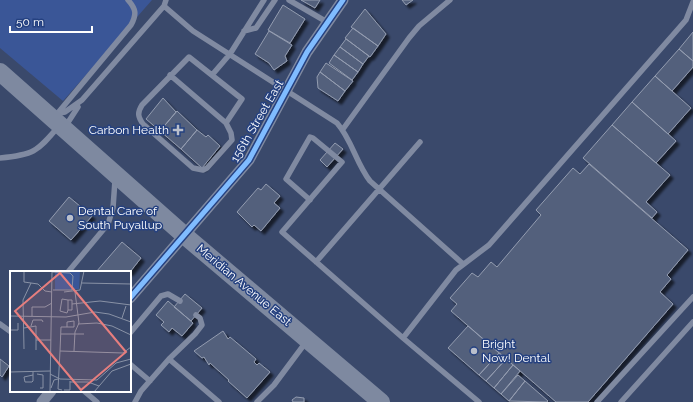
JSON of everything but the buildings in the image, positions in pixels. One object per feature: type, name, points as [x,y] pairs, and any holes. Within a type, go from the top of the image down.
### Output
[{"type":"main road","name":"Meridian Avenue East","points":[[0,72],[57,120],[184,235],[308,339],[380,402]]},
{"type":"street","name":"156th Street East","points":[[131,297],[249,160],[288,90],[307,52],[343,0]]},
{"type":"street","points":[[42,402],[50,392]]},
{"type":"lane","points":[[0,158],[28,154],[44,143],[57,120],[131,25],[136,14],[135,9],[128,0]]},
{"type":"lane","points":[[212,75],[230,54],[264,0]]},
{"type":"lane","points":[[244,31],[256,28],[275,0]]},
{"type":"lane","points":[[289,0],[327,22]]},
{"type":"lane","points":[[343,130],[409,38],[419,26],[450,0]]},
{"type":"lane","points":[[404,338],[445,283],[462,263],[489,246],[686,20],[693,2]]},
{"type":"lane","points":[[57,120],[66,124],[82,100],[165,3],[193,31],[332,118],[343,130],[361,169],[379,190],[462,263]]},
{"type":"lane","points":[[170,75],[226,124],[231,133],[232,140],[207,168],[198,170],[193,168],[142,124],[138,118],[138,111],[170,75],[190,56],[242,99],[226,124]]},
{"type":"lane","points":[[57,120],[82,100]]},
{"type":"lane","points":[[310,200],[286,179],[298,155],[310,137],[342,162],[310,200],[282,232],[479,402]]},
{"type":"lane","points":[[316,262],[420,142]]},
{"type":"lane","points":[[69,271],[105,228],[113,208],[115,173]]},
{"type":"lane","points":[[131,332],[161,296],[168,294],[180,301]]},
{"type":"lane","points":[[597,402],[693,297]]},
{"type":"lane","points":[[135,402],[141,391],[168,359],[202,325],[200,318],[196,315]]},
{"type":"lane","points":[[621,402],[693,322]]},
{"type":"lane","points":[[0,324],[10,331]]},
{"type":"lane","points":[[257,402],[274,385],[308,339]]},
{"type":"lane","points":[[168,359],[219,402]]},
{"type":"lane","points":[[131,365],[150,381]]},
{"type":"lane","points":[[85,392],[97,402]]},
{"type":"shaded area","points":[[0,0],[152,0],[63,101],[0,48]]},
{"type":"cycle path","points":[[131,297],[249,160],[307,52],[343,0]]},
{"type":"place","name":"Carbon Health","points":[[178,130]]},
{"type":"place","name":"Dental Care of South Puyallup","points":[[70,218]]},
{"type":"place","name":"Bright Now! Dental","points":[[474,351]]}]
